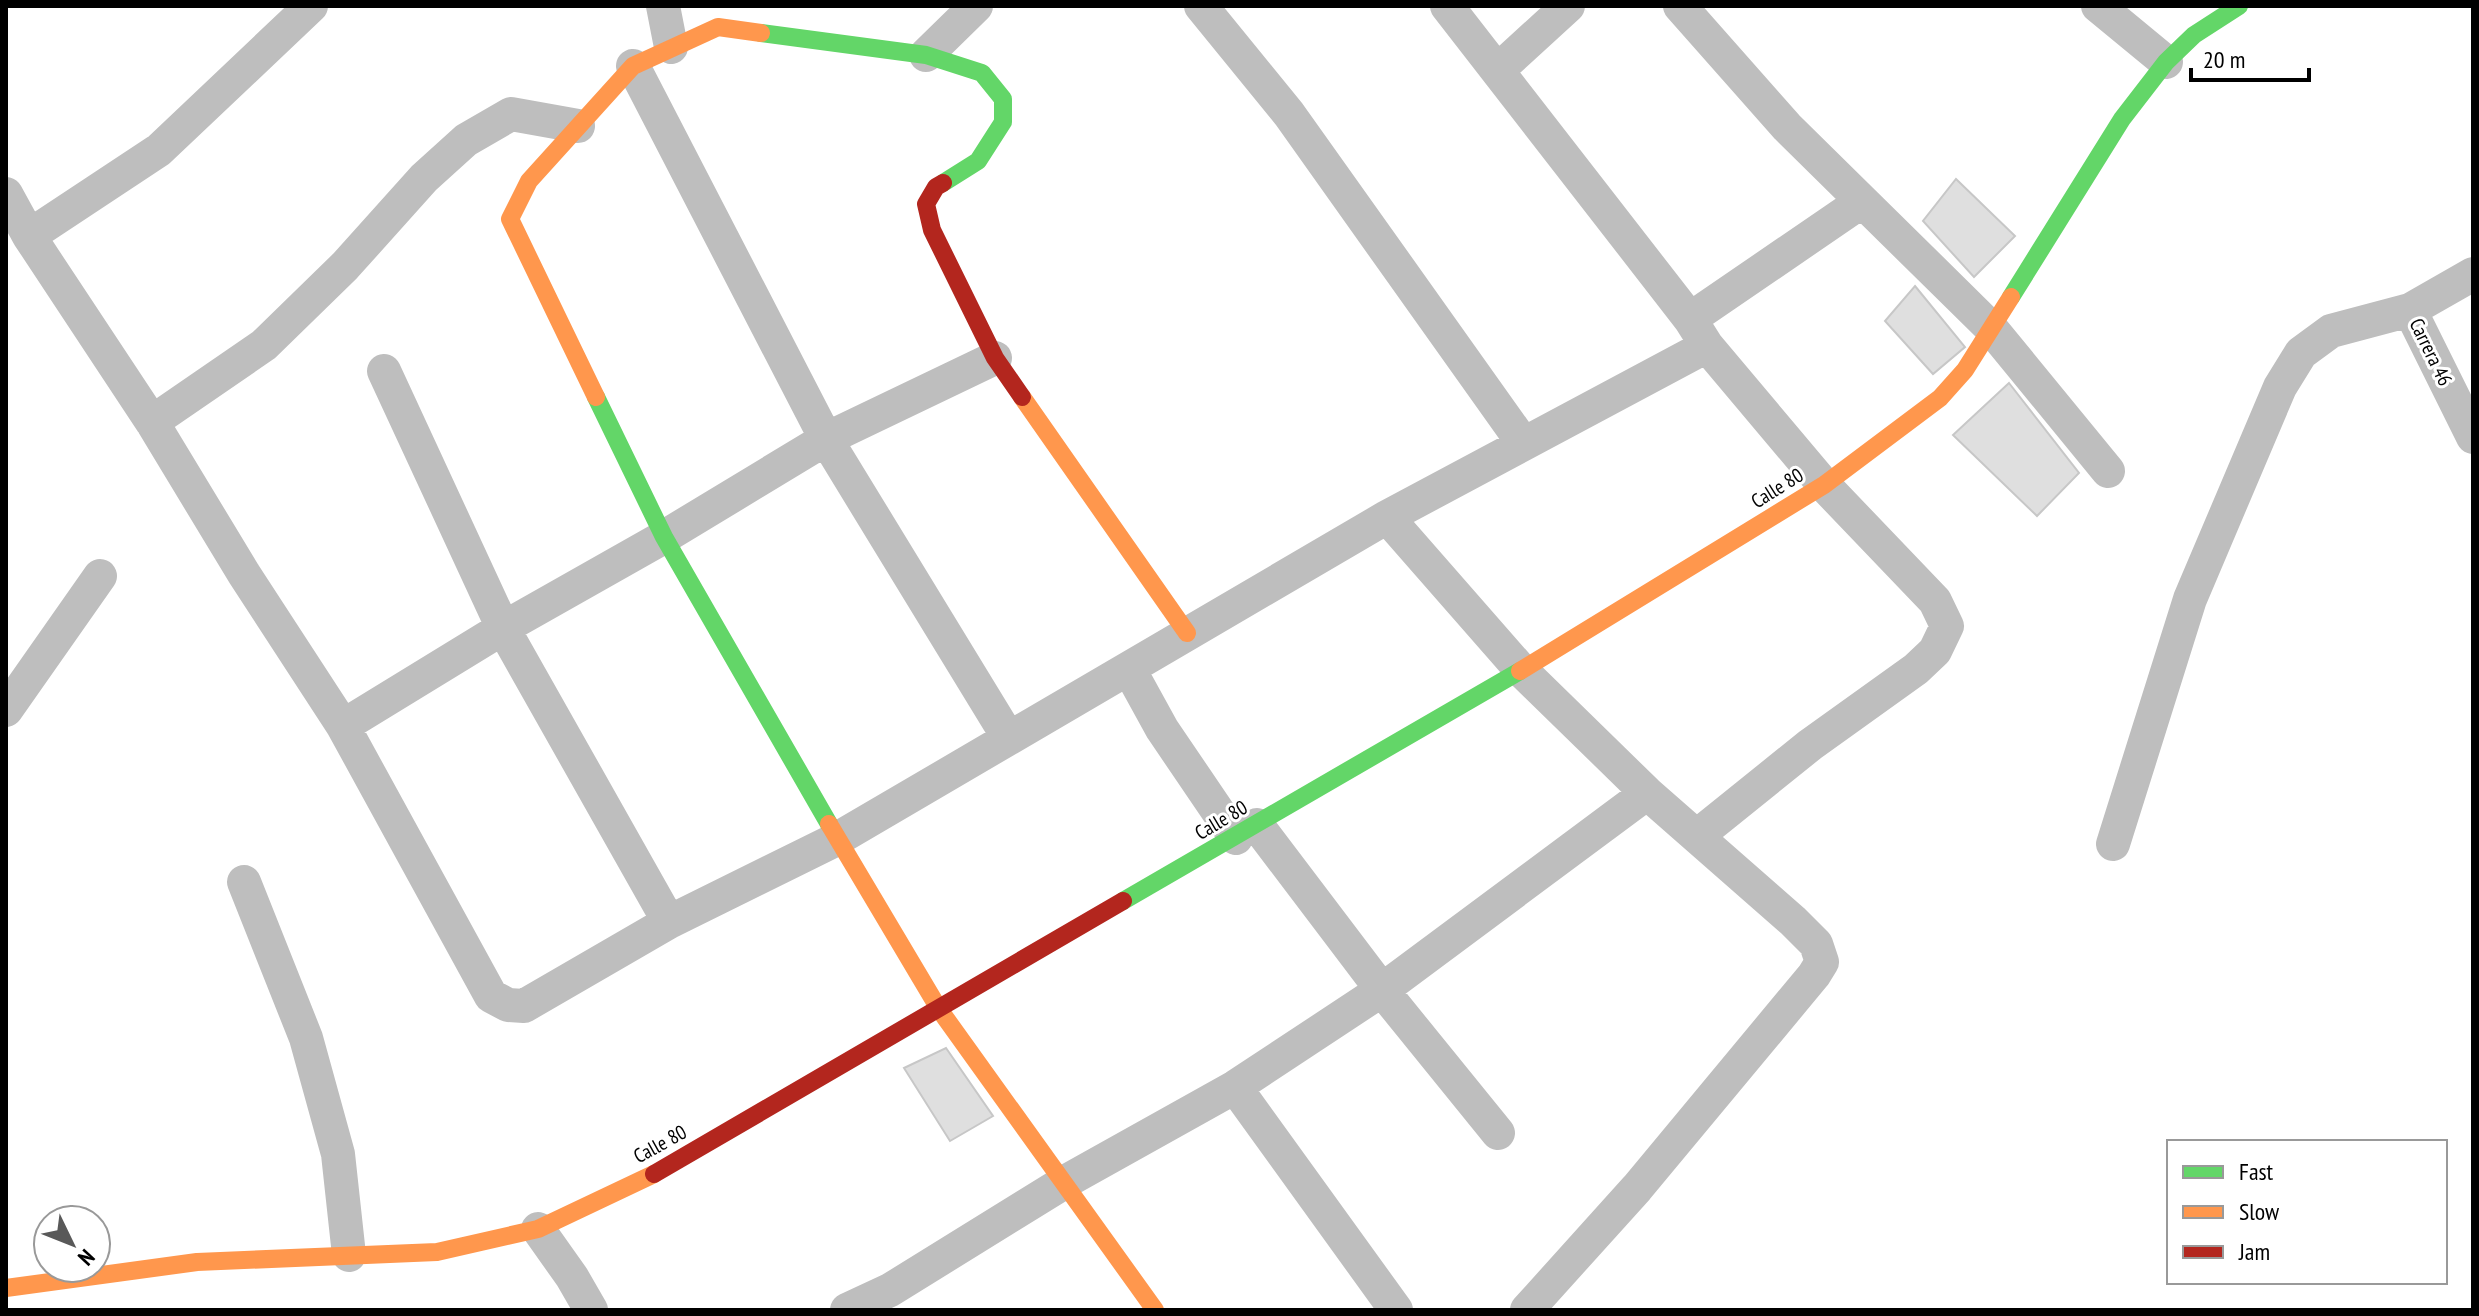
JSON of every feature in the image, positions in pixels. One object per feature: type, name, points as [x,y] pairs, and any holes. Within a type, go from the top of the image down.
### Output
[{"type":"street","points":[[29,236],[159,150],[311,6]]},
{"type":"street","points":[[663,6],[671,47]]},
{"type":"street","points":[[926,55],[976,6]]},
{"type":"street","points":[[1201,6],[1289,114],[1523,443]]},
{"type":"street","points":[[1447,6],[1699,332],[1824,485],[1935,601],[1947,626],[1935,651],[1916,669],[1810,745],[1697,836]]},
{"type":"street","points":[[1498,70],[1568,6]]},
{"type":"street","points":[[1680,6],[1787,127],[1990,327],[2108,471]]},
{"type":"street","points":[[2098,6],[2166,62]]},
{"type":"street","name":"Calle 80","points":[[6,1288],[197,1262],[437,1252],[538,1229],[647,1178],[1521,670],[1824,485],[1940,398],[1965,370],[2122,119],[2166,62],[2194,35],[2239,6]]},
{"type":"street","points":[[1155,1310],[939,1009],[837,839],[664,537],[510,219],[529,181],[633,66],[718,27],[926,55],[982,73],[1003,99],[1003,122],[978,161],[936,187],[926,204],[932,230],[995,358],[1187,633]]},
{"type":"street","points":[[633,66],[826,439],[1008,737]]},
{"type":"street","points":[[152,422],[264,345],[345,266],[424,178],[466,140],[511,114],[578,126]]},
{"type":"street","points":[[6,194],[29,236],[152,422],[244,574],[343,726],[491,996],[508,1005],[524,1006],[669,922],[837,839],[1387,517],[1523,443],[1699,332],[1861,202]]},
{"type":"street","points":[[2113,844],[2190,599],[2280,387],[2301,353],[2331,331],[2410,310],[2473,274]]},
{"type":"street","name":"Carrera 46","points":[[2410,310],[2473,437]]},
{"type":"street","points":[[343,726],[503,628],[664,537],[826,439],[995,358]]},
{"type":"street","points":[[384,371],[503,628],[669,922]]},
{"type":"street","points":[[1387,517],[1521,670],[1647,793],[1816,944],[1822,962],[1637,1188],[1527,1310]]},
{"type":"street","points":[[6,710],[100,576]]},
{"type":"street","points":[[1129,669],[1162,729],[1498,1133]]},
{"type":"street","points":[[847,1310],[896,1300],[1063,1183],[1235,1087],[1382,990],[1647,793]]},
{"type":"street","points":[[244,882],[306,1038],[338,1154],[349,1255]]},
{"type":"street","points":[[1235,1087],[1396,1310]]},
{"type":"street","points":[[538,1229],[591,1310]]},
{"type":"building","points":[[1956,179],[2015,236],[1974,277],[1923,221]]},
{"type":"building","points":[[1915,286],[1965,347],[1933,374],[1885,321]]},
{"type":"building","points":[[2009,383],[2079,473],[2037,516],[1953,435]]},
{"type":"building","points":[[946,1048],[993,1116],[950,1141],[904,1068]]},
{"type":"traffic: fast","points":[[2011,297],[2122,119],[2166,62],[2194,35],[2239,6]]},
{"type":"traffic: fast","points":[[761,33],[926,55],[982,73],[1003,99],[1003,122],[978,161],[943,183]]},
{"type":"traffic: fast","points":[[596,397],[664,537],[829,824]]},
{"type":"traffic: fast","points":[[1123,901],[1520,671]]},
{"type":"traffic: slow","points":[[596,397],[510,219],[529,181],[633,66],[718,27],[761,33]]},
{"type":"traffic: slow","points":[[1520,671],[1824,485],[1940,398],[1965,370],[2011,297]]},
{"type":"traffic: slow","points":[[1022,397],[1187,633]]},
{"type":"traffic: slow","points":[[829,824],[939,1009],[1155,1310]]},
{"type":"traffic: slow","points":[[6,1288],[197,1262],[437,1252],[538,1229],[654,1174]]},
{"type":"traffic: jam","points":[[943,183],[936,187],[926,204],[932,230],[995,358],[1022,397]]},
{"type":"traffic: jam","points":[[654,1174],[1123,901]]}]
